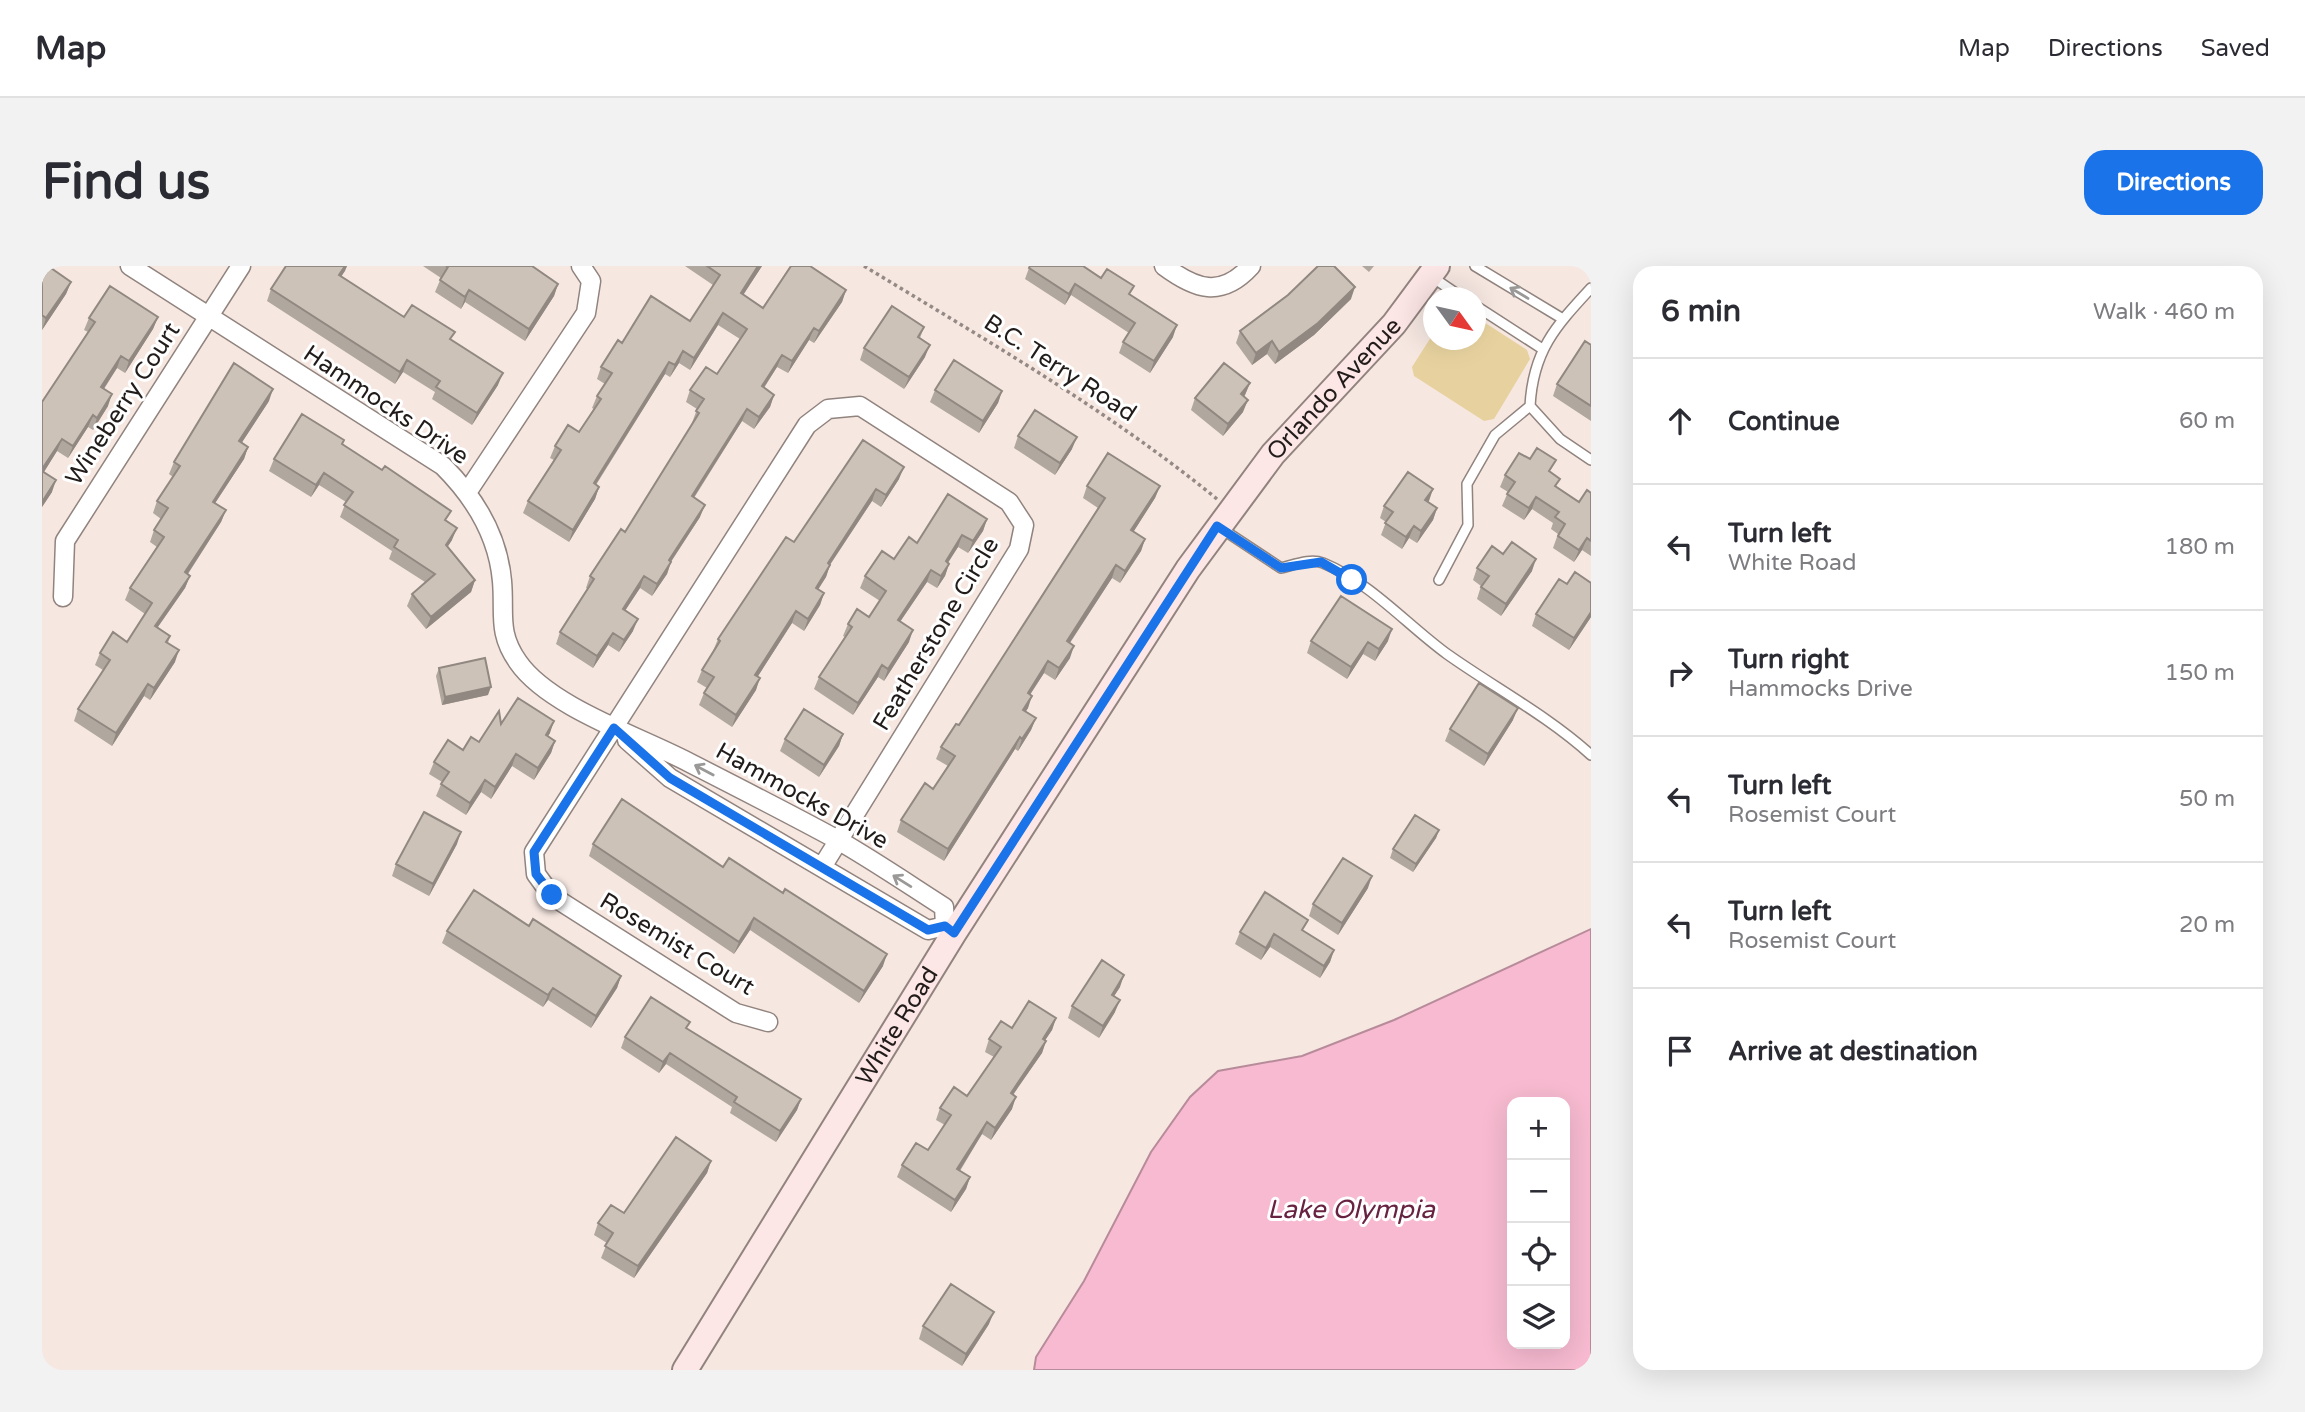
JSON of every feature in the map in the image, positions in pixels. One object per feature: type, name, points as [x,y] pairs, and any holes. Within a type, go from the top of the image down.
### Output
[{"type":"street","name":"Hammocks Drive","points":[[130,266],[443,466],[468,491],[486,523],[502,579],[502,631],[519,663],[551,692],[614,728],[682,759],[838,841],[944,907],[949,929],[928,930],[670,778],[614,728]]},
{"type":"street","name":"Wineberry Court","points":[[63,597],[65,541],[241,266]]},
{"type":"street","points":[[468,491],[586,313],[591,281],[581,266]]},
{"type":"street","points":[[1164,266],[1187,284],[1217,289],[1242,276],[1251,266]]},
{"type":"street","name":"Orlando Avenue","points":[[1223,518],[1273,454],[1394,324],[1434,271]]},
{"type":"street","name":"Featherstone Circle","points":[[614,728],[807,425],[828,409],[860,406],[1009,502],[1024,525],[1019,549],[822,867]]},
{"type":"street","name":"White Road","points":[[685,1370],[949,929],[1223,518]]},
{"type":"street","name":"Rosemist Court","points":[[614,728],[534,852],[536,874],[552,895],[736,1013],[768,1021]]},
{"type":"lane","points":[[1475,266],[1563,319]]},
{"type":"lane","points":[[1434,271],[1451,287]]},
{"type":"lane","points":[[1591,288],[1541,348],[1531,380],[1530,406],[1560,439],[1591,460]]},
{"type":"lane","points":[[1486,313],[1541,348]]},
{"type":"lane","points":[[1439,580],[1468,525],[1467,484],[1495,435],[1530,406]]},
{"type":"lane","points":[[1223,518],[1281,568],[1321,562],[1362,586],[1446,653],[1514,701],[1561,728],[1591,755]]},
{"type":"path","name":"B.C. Terry Road","points":[[864,266],[1024,364],[1165,457],[1223,518]]},
{"type":"shaded area","points":[[1486,323],[1527,350],[1530,359],[1494,419],[1484,421],[1414,376],[1412,367],[1423,350],[1486,350]]},
{"type":"water","name":"Lake Olympia","points":[[1591,929],[1591,1370],[1034,1370],[1036,1357],[1084,1281],[1151,1152],[1190,1097],[1218,1071],[1302,1056],[1394,1020]]},
{"type":"building","points":[[42,266],[48,266],[71,282],[46,318],[42,315]]},
{"type":"building","points":[[286,266],[345,266],[339,275],[404,317],[412,305],[455,332],[450,339],[503,373],[477,413],[436,387],[440,381],[407,360],[400,372],[271,289]]},
{"type":"building","points":[[446,266],[532,266],[558,284],[529,329],[469,290],[465,297],[440,280],[448,267]]},
{"type":"building","points":[[707,266],[758,266],[741,293],[763,308],[791,266],[810,266],[846,290],[819,331],[814,328],[792,361],[782,355],[762,386],[774,395],[759,417],[747,409],[692,496],[705,505],[669,560],[671,562],[657,584],[644,576],[623,609],[638,619],[624,640],[613,633],[597,656],[560,632],[594,579],[590,576],[621,529],[625,532],[699,413],[696,411],[704,399],[690,390],[706,367],[717,374],[747,329],[723,313],[694,358],[683,351],[675,365],[669,362],[594,483],[599,487],[573,530],[528,501],[561,450],[555,446],[568,425],[579,432],[601,399],[597,396],[612,373],[601,367],[618,340],[622,343],[651,296],[690,321],[720,275]]},
{"type":"building","points":[[1083,266],[1101,278],[1107,269],[1134,286],[1129,294],[1177,325],[1154,361],[1123,342],[1135,323],[1075,284],[1069,294],[1029,268]]},
{"type":"building","points":[[1318,266],[1334,266],[1355,287],[1318,323],[1279,352],[1272,341],[1256,353],[1240,331],[1288,295]]},
{"type":"building","points":[[110,286],[158,317],[129,361],[121,356],[101,387],[112,394],[97,418],[93,415],[73,446],[62,439],[42,469],[42,402],[95,322],[89,318]]},
{"type":"building","points":[[892,306],[924,327],[918,337],[930,345],[909,377],[864,348]]},
{"type":"building","points":[[1585,341],[1591,345],[1591,406],[1557,384]]},
{"type":"building","points":[[954,360],[1002,391],[983,421],[935,390]]},
{"type":"building","points":[[234,363],[273,389],[239,441],[248,447],[213,502],[226,510],[185,572],[190,576],[155,626],[170,636],[166,642],[179,650],[154,688],[148,684],[116,733],[78,709],[110,660],[100,653],[113,632],[127,642],[152,603],[130,588],[164,537],[154,530],[168,508],[157,501],[180,466],[174,462]]},
{"type":"building","points":[[1224,363],[1250,383],[1241,394],[1248,400],[1228,424],[1195,398]]},
{"type":"building","points":[[1035,410],[1077,437],[1060,463],[1018,436]]},
{"type":"building","points":[[302,414],[344,440],[342,444],[382,470],[385,466],[451,511],[445,520],[457,528],[446,545],[475,580],[431,617],[412,594],[435,574],[394,547],[398,540],[344,505],[353,492],[324,473],[316,485],[274,459]]},
{"type":"building","points":[[863,440],[904,467],[886,495],[876,489],[828,563],[830,565],[816,588],[824,593],[808,619],[796,611],[755,675],[760,678],[736,715],[704,693],[714,677],[702,670],[720,641],[718,639],[786,537],[794,542]]},
{"type":"building","points":[[1537,448],[1556,460],[1549,471],[1560,479],[1555,486],[1579,502],[1587,490],[1591,493],[1591,541],[1587,538],[1579,550],[1558,536],[1565,524],[1555,517],[1559,512],[1536,497],[1529,508],[1507,494],[1515,482],[1505,475],[1519,453],[1530,459]]},
{"type":"building","points":[[1108,453],[1160,486],[1131,530],[1145,539],[1125,571],[1116,565],[1067,641],[1074,646],[1059,668],[1048,661],[1028,693],[1032,696],[1023,710],[1036,718],[1022,739],[1020,737],[948,849],[901,820],[925,783],[933,789],[955,756],[941,747],[956,724],[959,725],[1105,498],[1087,486]]},
{"type":"building","points":[[42,471],[56,480],[42,502]]},
{"type":"building","points":[[1408,472],[1433,489],[1425,500],[1437,508],[1421,531],[1414,526],[1406,537],[1385,523],[1393,512],[1384,506]]},
{"type":"building","points":[[948,494],[987,519],[973,541],[962,535],[946,561],[949,564],[941,576],[931,570],[898,620],[913,630],[888,669],[882,665],[858,703],[819,677],[852,627],[848,624],[857,609],[869,617],[886,591],[865,576],[882,551],[894,559],[909,537],[917,543]]},
{"type":"building","points":[[1512,542],[1536,559],[1506,604],[1481,587],[1489,576],[1477,568],[1492,546],[1503,554]]},
{"type":"building","points":[[1575,572],[1591,583],[1591,612],[1574,638],[1536,614],[1559,579],[1567,584]]},
{"type":"building","points":[[1341,596],[1392,629],[1379,649],[1368,642],[1351,667],[1311,641]]},
{"type":"building","points":[[485,658],[491,687],[445,697],[439,668]]},
{"type":"building","points":[[1479,683],[1518,708],[1488,754],[1450,729]]},
{"type":"building","points":[[518,698],[554,721],[546,735],[555,741],[538,768],[516,754],[495,787],[485,780],[470,803],[441,784],[449,772],[434,762],[448,740],[463,750],[471,737],[479,742],[499,711],[501,724]]},
{"type":"building","points":[[804,709],[843,734],[824,765],[785,739]]},
{"type":"building","points":[[622,799],[723,867],[729,858],[783,893],[785,889],[887,954],[864,991],[754,918],[739,942],[593,844]]},
{"type":"building","points":[[424,812],[461,832],[433,884],[396,864]]},
{"type":"building","points":[[1415,815],[1439,830],[1416,864],[1393,849]]},
{"type":"building","points":[[1343,858],[1372,876],[1342,923],[1313,904]]},
{"type":"building","points":[[474,890],[529,926],[533,919],[621,976],[596,1016],[553,988],[548,995],[447,931]]},
{"type":"building","points":[[1265,892],[1308,920],[1302,930],[1334,950],[1324,966],[1274,934],[1266,948],[1240,932]]},
{"type":"building","points":[[1102,960],[1124,975],[1112,995],[1120,1000],[1103,1026],[1072,1006]]},
{"type":"building","points":[[651,997],[690,1022],[686,1028],[801,1099],[780,1131],[734,1102],[737,1097],[670,1053],[663,1062],[625,1037]]},
{"type":"building","points":[[1029,1001],[1056,1018],[1043,1039],[1046,1041],[1011,1093],[1016,1097],[995,1128],[987,1122],[957,1169],[970,1177],[955,1200],[902,1165],[916,1143],[928,1150],[951,1115],[940,1108],[954,1087],[967,1096],[1001,1047],[989,1039],[1001,1021],[1012,1028]]},
{"type":"building","points":[[676,1137],[711,1161],[638,1266],[605,1246],[613,1233],[598,1223],[611,1205],[624,1213]]},
{"type":"building","points":[[951,1284],[994,1312],[966,1354],[923,1326]]},
{"type":"route","points":[[552,895],[536,874],[534,852],[614,728],[670,778],[928,930],[945,926],[954,933],[1217,526],[1281,568],[1311,561],[1321,562],[1352,580]]}]
